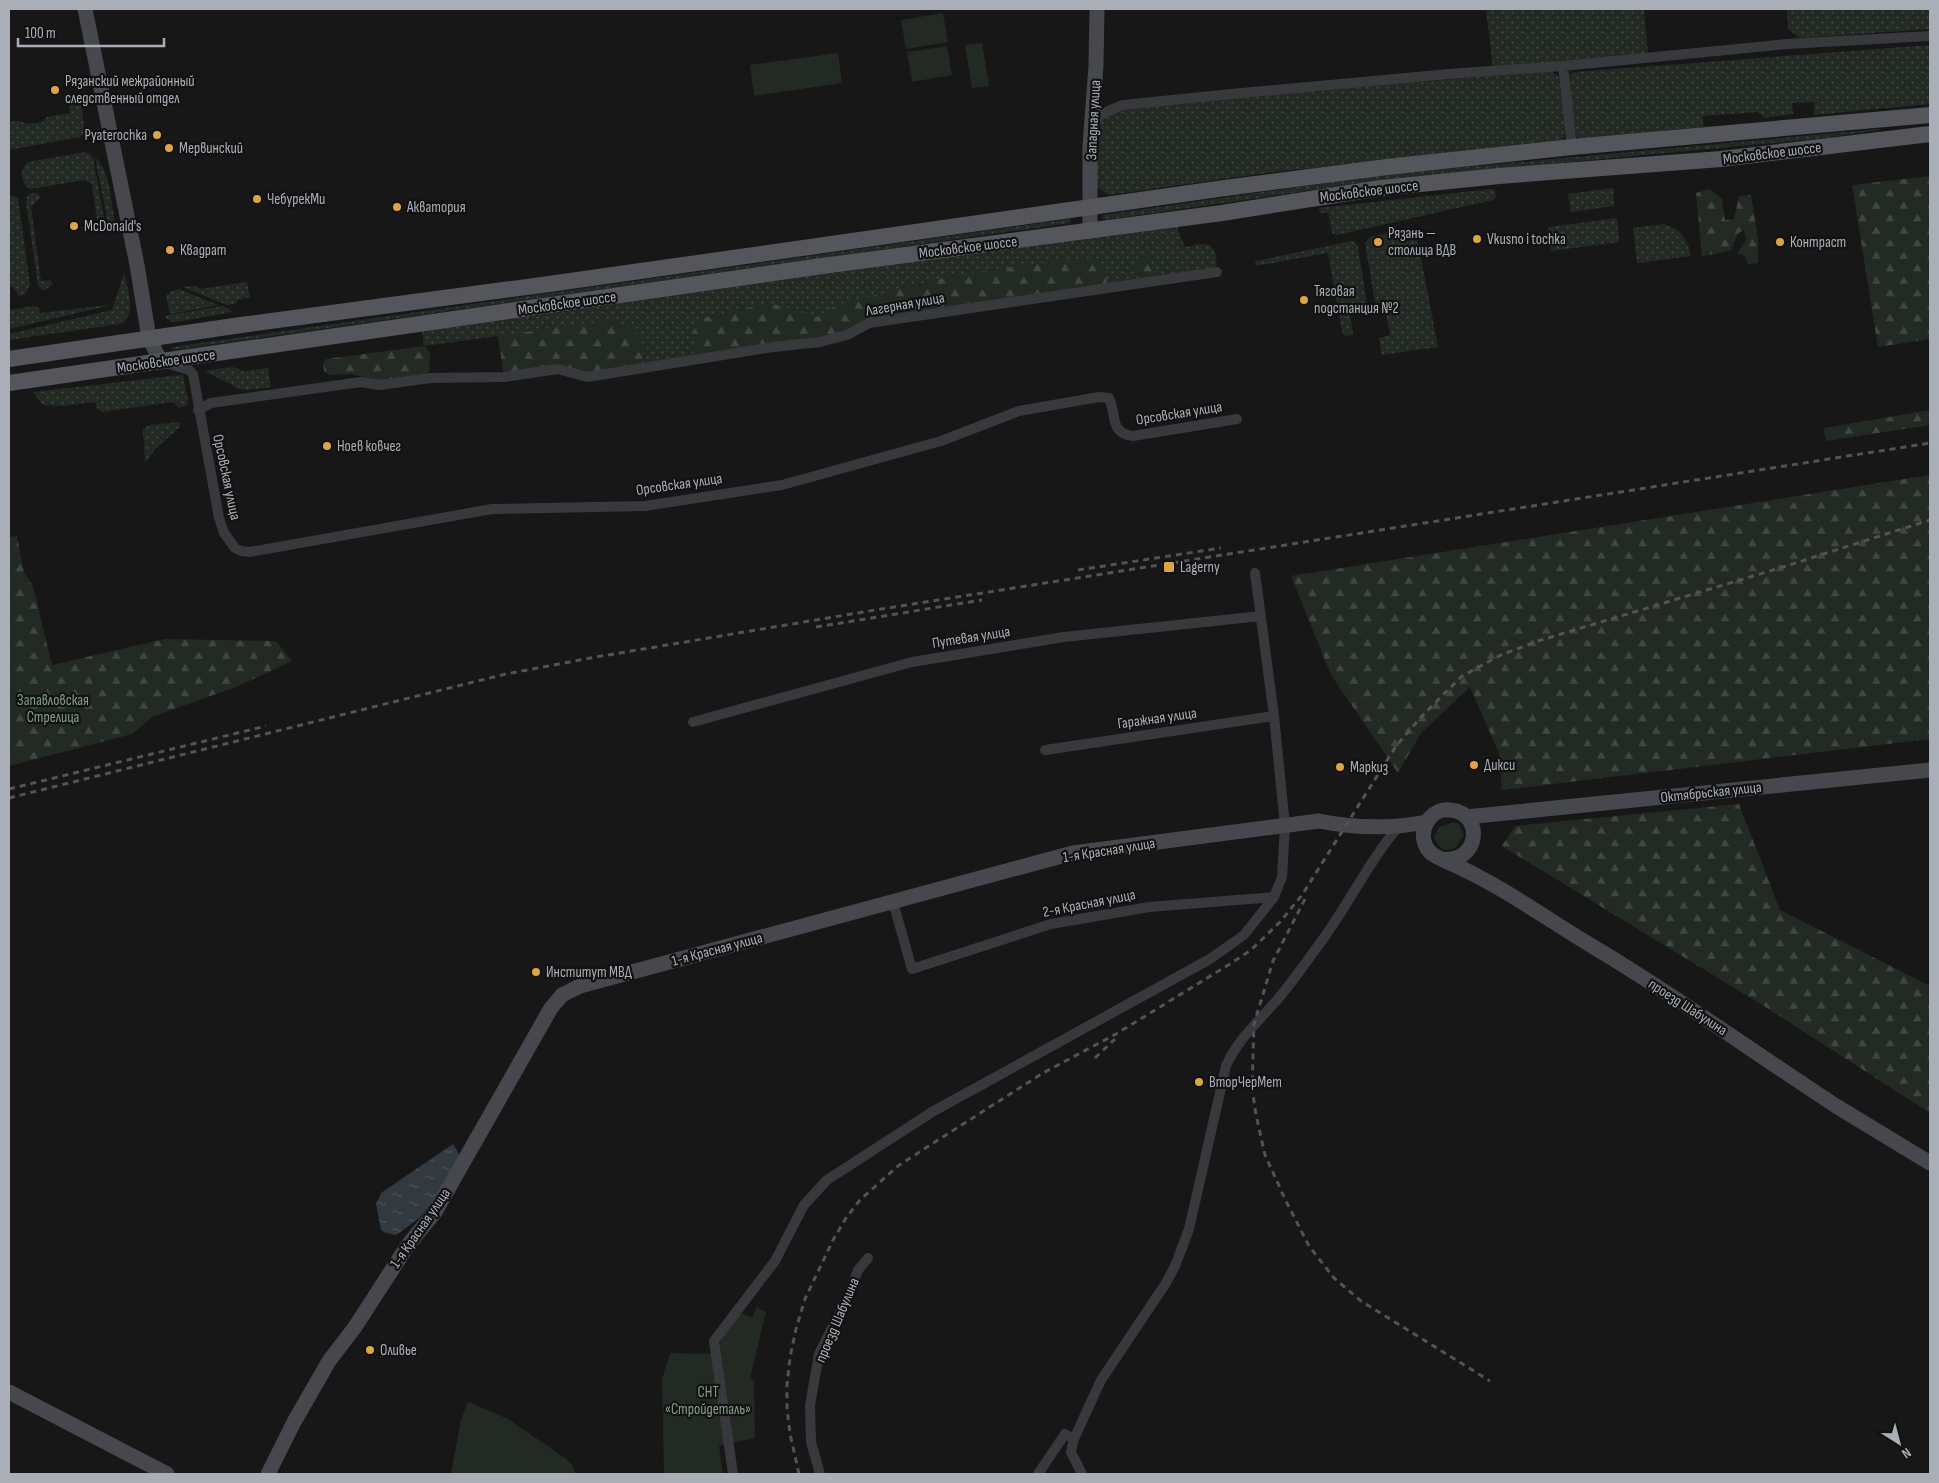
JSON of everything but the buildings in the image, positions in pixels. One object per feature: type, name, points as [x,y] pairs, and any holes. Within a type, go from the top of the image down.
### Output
[{"type":"main road","name":"Московское шоссе","points":[[11,357],[1387,167],[1572,147],[1930,115]]},
{"type":"main road","name":"Московское шоссе","points":[[9,383],[822,266],[1222,214],[1381,188],[1507,176],[1721,160],[1930,134]]},
{"type":"street","points":[[85,9],[136,257],[149,338],[161,362],[189,370],[193,374],[198,410]]},
{"type":"street","name":"Западная улица","points":[[1090,231],[1092,125],[1096,66],[1096,9]]},
{"type":"street","points":[[1092,125],[1101,114],[1123,105],[1274,89],[1563,66],[1788,44],[1930,36]]},
{"type":"street","points":[[1563,66],[1572,147]]},
{"type":"street","name":"Лагерная улица","points":[[198,410],[211,403],[361,382],[379,385],[431,378],[504,377],[558,369],[587,377],[773,347],[820,342],[847,335],[869,323],[1217,272]]},
{"type":"street","name":"Орсовская улица","points":[[198,410],[221,525],[230,543],[235,548],[250,552],[492,509],[645,506],[782,485],[941,441],[1019,412],[1099,397],[1109,398],[1115,425],[1127,436],[1238,419]]},
{"type":"street","points":[[732,1474],[714,1341],[775,1261],[804,1204],[827,1180],[932,1112],[1210,959],[1244,935],[1274,897],[1282,877],[1285,826],[1274,716],[1254,573]]},
{"type":"street","name":"Путевая улица","points":[[693,722],[912,662],[1064,637],[1261,616]]},
{"type":"street","name":"Гаражная улица","points":[[1045,750],[1274,716]]},
{"type":"street","name":"Октябрьская улица","points":[[1466,817],[1930,770]]},
{"type":"street","points":[[1424,843],[1423,828],[1426,822],[1435,814],[1442,810],[1451,810],[1459,812],[1466,817],[1474,831],[1474,839],[1466,854],[1459,858],[1442,860]]},
{"type":"street","points":[[1474,831],[1480,823],[1492,814]]},
{"type":"street","name":"1-я Красная улица","points":[[268,1474],[294,1422],[329,1361],[354,1327],[408,1245],[434,1212],[551,1008],[562,995],[580,986],[1073,853],[1319,821],[1346,826],[1399,826],[1426,822]]},
{"type":"street","points":[[1082,1474],[1071,1452],[1074,1439],[1101,1380],[1166,1283],[1183,1247],[1189,1229],[1226,1066],[1233,1050],[1278,998],[1324,938],[1383,845],[1399,826]]},
{"type":"street","name":"проезд Шабулина","points":[[1399,826],[1424,843],[1428,850],[1442,860],[1474,874],[1615,959],[1837,1106],[1930,1163]]},
{"type":"street","points":[[1466,854],[1468,870],[1474,874]]},
{"type":"street","name":"2-я Красная улица","points":[[893,902],[912,969],[1051,924],[1149,907],[1274,897]]},
{"type":"street","name":"проезд Шабулина","points":[[820,1474],[811,1442],[810,1405],[819,1354],[849,1294],[858,1270],[868,1258]]},
{"type":"street","points":[[9,1392],[167,1474]]},
{"type":"street","points":[[1038,1474],[1065,1434],[1074,1439]]},
{"type":"green space","points":[[1486,9],[1644,9],[1648,54],[1493,68]]},
{"type":"green space","points":[[1787,9],[1930,9],[1930,29],[1800,38],[1788,29]]},
{"type":"green space","points":[[943,13],[948,42],[906,49],[901,20]]},
{"type":"green space","points":[[982,43],[989,86],[972,88],[965,45]]},
{"type":"green space","points":[[1930,45],[1930,104],[1814,115],[1814,102],[1792,103],[1793,114],[1764,118],[1758,112],[1703,116],[1703,127],[1583,139],[1577,137],[1574,130],[1568,76],[1575,72]]},
{"type":"green space","points":[[947,46],[952,75],[912,82],[907,52]]},
{"type":"green space","points":[[838,53],[842,83],[754,96],[750,65]]},
{"type":"green space","points":[[1550,71],[1558,76],[1560,85],[1566,132],[1561,143],[1273,172],[1109,195],[1097,187],[1095,130],[1101,119],[1125,110],[1216,99]]},
{"type":"green space","points":[[80,98],[85,133],[80,137],[9,150],[9,124],[12,121],[20,121],[27,124],[43,122],[47,117],[70,113],[69,100]]},
{"type":"green space","points":[[1880,129],[1825,138],[1389,179],[1105,220],[1102,218],[1103,215],[1390,174]]},
{"type":"green space","points":[[85,152],[93,158],[106,229],[104,230],[98,228],[92,184],[85,180],[30,189],[25,184],[22,176],[23,168],[28,162]]},
{"type":"green space","points":[[95,157],[104,171],[110,188],[115,223],[113,228],[109,229]]},
{"type":"green space","points":[[1930,176],[1930,339],[1878,347],[1852,185]]},
{"type":"green space","points":[[1613,188],[1614,206],[1571,212],[1568,194]]},
{"type":"green space","points":[[1491,189],[1495,191],[1496,197],[1493,200],[1337,235],[1332,233],[1328,213],[1320,213],[1319,208]]},
{"type":"green space","points":[[1710,189],[1722,199],[1725,220],[1734,219],[1739,196],[1751,195],[1758,239],[1758,263],[1748,264],[1745,256],[1738,253],[1746,240],[1744,229],[1737,235],[1731,251],[1702,256],[1696,193]]},
{"type":"green space","points":[[31,193],[37,193],[41,197],[31,207],[41,281],[51,280],[52,285],[45,290],[42,290],[38,285],[26,202],[27,196]]},
{"type":"green space","points":[[9,195],[18,198],[30,285],[25,294],[19,296],[13,286],[9,288]]},
{"type":"green space","points":[[1617,218],[1619,242],[1551,251],[1548,227]]},
{"type":"green space","points":[[1071,220],[1070,223],[173,350],[172,347]]},
{"type":"green space","points":[[1178,220],[1178,230],[1185,247],[1201,244],[1210,245],[1216,254],[1217,272],[869,323],[820,342],[572,372],[504,377],[498,336],[424,346],[422,331],[550,314],[1090,231]]},
{"type":"green space","points":[[1663,224],[1683,235],[1691,256],[1637,263],[1633,228]]},
{"type":"green space","points":[[1412,228],[1416,232],[1438,347],[1382,355],[1379,338],[1390,335],[1384,303],[1375,303],[1365,243],[1370,237]]},
{"type":"green space","points":[[1352,241],[1358,247],[1367,304],[1349,307],[1353,335],[1345,336],[1342,331],[1328,253],[1256,266],[1255,261]]},
{"type":"green space","points":[[1142,257],[1149,257],[1154,270],[1153,275],[1144,277],[1135,270],[1136,261]]},
{"type":"green space","points":[[1071,259],[1101,262],[1106,268],[1107,288],[869,323],[847,335],[699,359],[692,333],[700,319],[770,303],[817,317],[837,305],[955,275]]},
{"type":"green space","points":[[124,273],[130,308],[129,314],[120,324],[9,340],[9,334],[112,310]]},
{"type":"green space","points":[[247,282],[250,297],[227,305],[183,287],[195,286],[200,289]]},
{"type":"green space","points":[[179,289],[218,305],[170,314],[166,295]]},
{"type":"green space","points":[[108,305],[9,329],[9,310],[34,306],[39,308],[40,313]]},
{"type":"green space","points":[[223,306],[233,312],[176,322],[171,322],[164,316]]},
{"type":"green space","points":[[613,320],[629,328],[639,337],[643,350],[641,368],[587,377],[572,372],[504,377],[498,336]]},
{"type":"green space","points":[[424,346],[430,353],[429,371],[424,377],[383,382],[352,374],[328,375],[324,371],[323,364],[326,359]]},
{"type":"green space","points":[[233,367],[244,371],[268,368],[271,387],[240,389],[204,371]]},
{"type":"green space","points":[[183,375],[188,399],[187,405],[179,408],[173,402],[102,412],[97,408],[95,402],[63,406],[43,405],[33,392]]},
{"type":"green space","points":[[1930,410],[1930,425],[1826,441],[1824,428]]},
{"type":"green space","points":[[180,422],[180,427],[155,449],[145,463],[143,429],[149,425]]},
{"type":"green space","points":[[1930,475],[1930,739],[1502,790],[1499,753],[1470,687],[1421,733],[1398,773],[1331,675],[1291,576]]},
{"type":"green space","name":"Запавловская Стрелица","points":[[17,536],[24,572],[33,586],[52,665],[165,639],[276,641],[292,661],[236,687],[154,716],[132,734],[9,766],[9,537]]},
{"type":"green space","points":[[1739,804],[1780,910],[1930,986],[1930,1113],[1767,1008],[1502,846],[1515,826]]},
{"type":"green space","points":[[1454,822],[1459,824],[1464,835],[1454,849],[1443,850],[1434,837],[1439,827]]},
{"type":"green space","name":"СНТ «Стройдеталь»","points":[[757,1307],[766,1312],[750,1378],[754,1382],[755,1438],[719,1446],[723,1474],[664,1474],[662,1379],[670,1353],[717,1354],[723,1333],[738,1312],[752,1318]]},
{"type":"green space","points":[[468,1402],[508,1419],[565,1458],[573,1466],[575,1474],[451,1474],[461,1420]]},
{"type":"water","points":[[453,1144],[459,1154],[453,1170],[425,1212],[396,1235],[381,1230],[376,1204],[381,1193]]},
{"type":"railway","points":[[9,798],[506,674],[596,657],[875,610],[1930,443]]},
{"type":"railway","points":[[799,1474],[790,1434],[787,1408],[790,1357],[796,1329],[805,1299],[833,1240],[846,1218],[860,1200],[898,1166],[924,1149],[1043,1073],[1116,1034],[1251,950],[1280,922],[1302,895],[1396,746],[1422,716],[1462,676],[1501,655],[1538,641],[1783,567],[1930,520]]},
{"type":"railway","points":[[1078,570],[1221,548]]},
{"type":"railway","points":[[816,627],[982,600]]},
{"type":"railway","points":[[9,789],[266,726]]},
{"type":"railway","points":[[1305,899],[1273,961],[1254,1024],[1252,1088],[1265,1155],[1309,1246],[1334,1278],[1361,1301],[1490,1381]]},
{"type":"railway","points":[[1095,1058],[1115,1039]]},
{"type":"place","name":"Рязанский межрайонный следственный отдел","points":[[55,90]]},
{"type":"place","name":"Pyaterochka","points":[[157,135]]},
{"type":"place","name":"Мервинский","points":[[169,148]]},
{"type":"place","name":"ЧебурекМи","points":[[257,199]]},
{"type":"place","name":"Акватория","points":[[397,207]]},
{"type":"place","name":"McDonald's","points":[[74,226]]},
{"type":"place","name":"Vkusno i tochka","points":[[1477,239]]},
{"type":"place","name":"Рязань — столица ВДВ","points":[[1378,242]]},
{"type":"place","name":"Контраст","points":[[1780,242]]},
{"type":"place","name":"Квадрат","points":[[170,250]]},
{"type":"place","name":"Тяговая подстанция №2","points":[[1304,300]]},
{"type":"place","name":"Ноев ковчег","points":[[327,446]]},
{"type":"place","name":"Lagerny","points":[[1169,567]]},
{"type":"place","name":"Дикси","points":[[1474,765]]},
{"type":"place","name":"Маркиз","points":[[1340,767]]},
{"type":"place","name":"Институт МВД","points":[[536,972]]},
{"type":"place","name":"ВторЧерМет","points":[[1199,1082]]},
{"type":"place","name":"Оливье","points":[[370,1350]]}]
